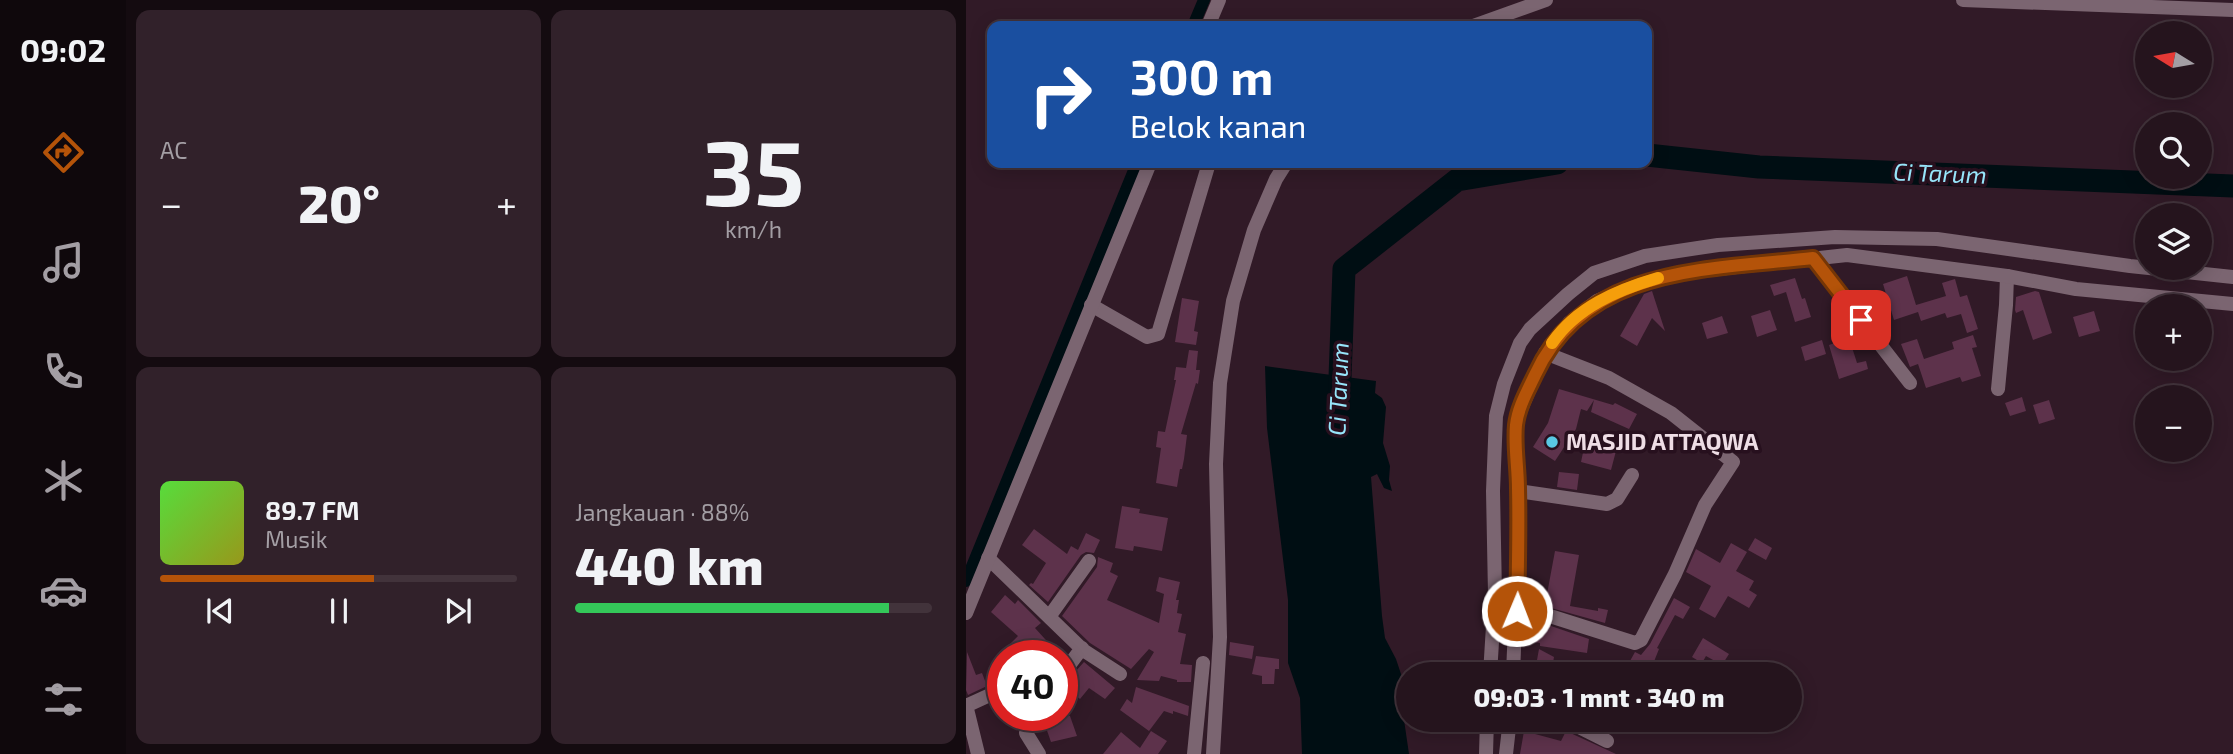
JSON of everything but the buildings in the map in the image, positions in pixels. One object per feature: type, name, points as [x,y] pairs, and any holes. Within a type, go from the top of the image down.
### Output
[{"type":"street","points":[[1210,21],[1219,0]]},
{"type":"street","points":[[1487,21],[1546,0]]},
{"type":"street","points":[[1964,0],[2233,10]]},
{"type":"street","points":[[966,613],[1148,168]]},
{"type":"street","points":[[1091,305],[1147,337],[1155,337],[1158,334],[1208,168]]},
{"type":"street","points":[[1213,754],[1220,637],[1216,464],[1222,373],[1233,302],[1254,230],[1283,168]]},
{"type":"street","points":[[1491,662],[1495,594],[1493,491],[1498,405],[1520,343],[1543,317],[1594,273],[1645,256],[1835,237],[1937,239],[2130,266],[2233,277]]},
{"type":"street","points":[[1514,662],[1517,611],[1516,421],[1545,353],[1563,330],[1597,302],[1632,286],[1673,274],[1847,255],[2007,276],[2077,289],[2233,304]]},
{"type":"street","points":[[1813,258],[1910,383]]},
{"type":"street","points":[[1998,389],[2007,276]]},
{"type":"street","points":[[1517,611],[1553,617],[1635,643],[1641,640],[1675,574],[1705,505],[1733,462],[1697,432],[1660,407],[1609,378],[1545,353]]},
{"type":"street","points":[[1518,491],[1607,504],[1617,499],[1632,475]]},
{"type":"street","points":[[988,558],[1082,648],[1119,674]]},
{"type":"street","points":[[1049,617],[1089,561]]},
{"type":"street","points":[[1078,653],[1082,648]]},
{"type":"street","points":[[1194,754],[1203,663]]},
{"type":"street","points":[[978,754],[966,705],[987,696]]},
{"type":"street","points":[[1486,754],[1487,732]]},
{"type":"street","points":[[1506,754],[1509,732]]},
{"type":"street","points":[[1590,732],[1607,741]]},
{"type":"street","points":[[1026,733],[1039,754]]},
{"type":"water","points":[[1265,366],[1376,381],[1375,393],[1382,398],[1386,407],[1383,443],[1390,466],[1389,480],[1392,491],[1384,488],[1377,474],[1371,477],[1382,616],[1385,638],[1397,662],[1396,732],[1406,732],[1409,754],[1302,754],[1300,698],[1288,663],[1288,600],[1267,428]]},
{"type":"waterway","points":[[1195,21],[1204,0]]},
{"type":"waterway","name":"Ci Tarum","points":[[1652,156],[1759,167],[2233,186]]},
{"type":"waterway","points":[[966,581],[1135,168]]},
{"type":"waterway","name":"Ci Tarum","points":[[1339,405],[1344,269],[1457,180],[1528,168]]},
{"type":"slow traffic","points":[[1552,343],[1569,323],[1597,302],[1658,278]]},
{"type":"place","name":"MASJID ATTAQWA","points":[[1552,442]]},
{"type":"route","points":[[1517,611],[1516,421],[1545,353],[1569,323],[1597,302],[1632,286],[1673,274],[1813,258],[1861,320]]}]
